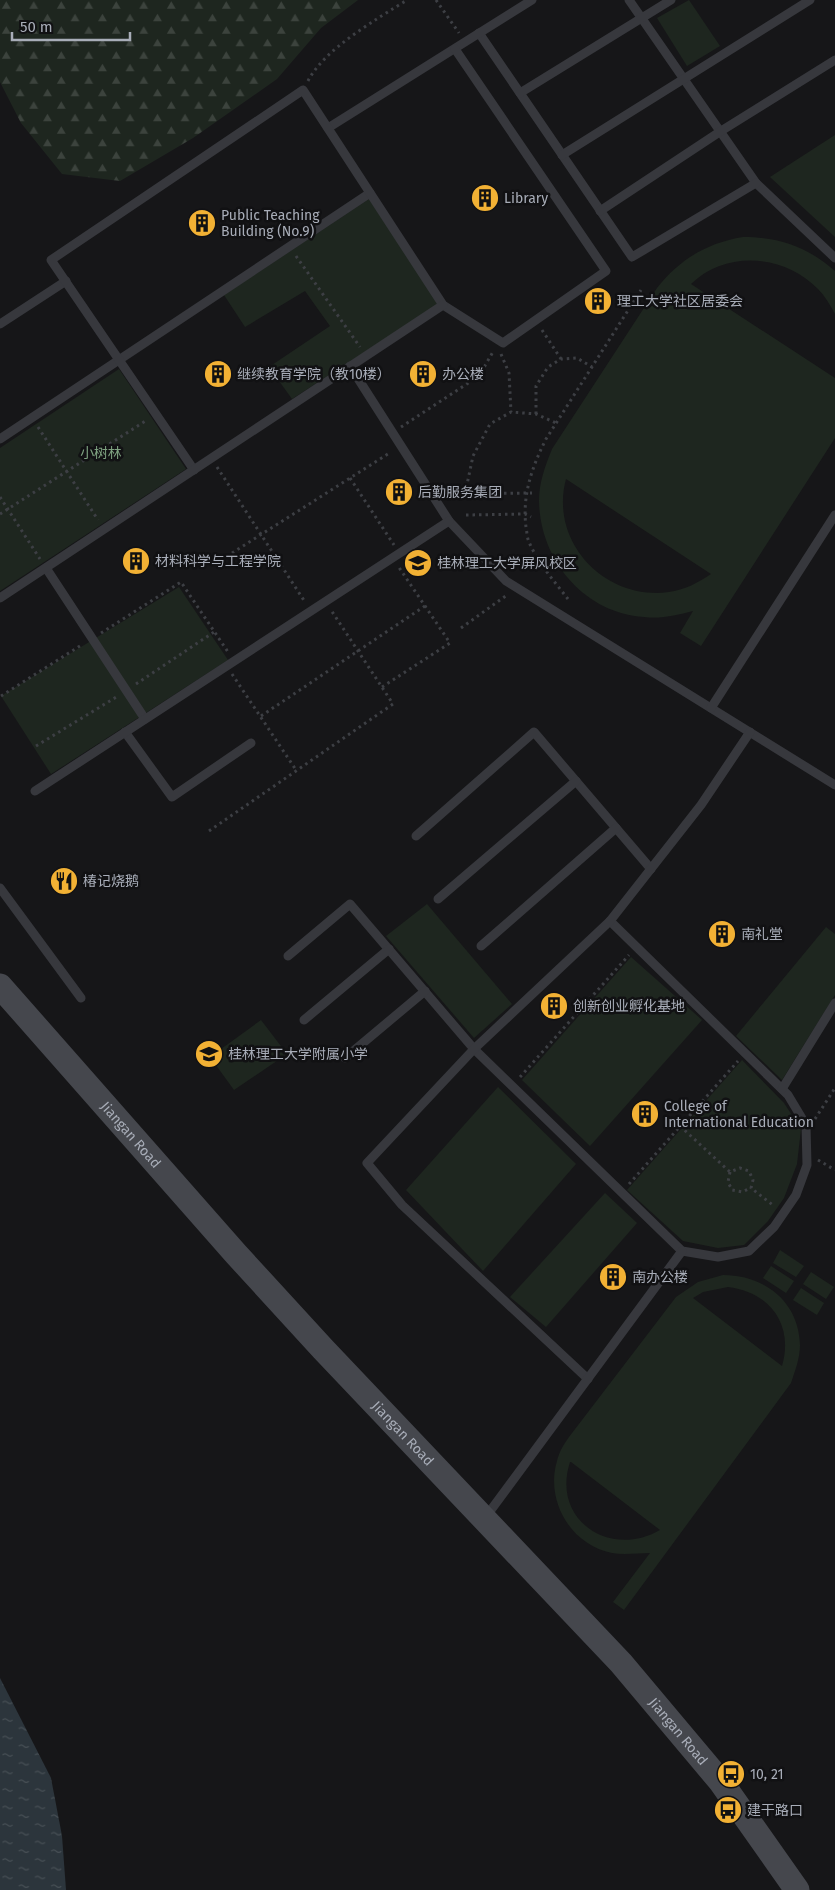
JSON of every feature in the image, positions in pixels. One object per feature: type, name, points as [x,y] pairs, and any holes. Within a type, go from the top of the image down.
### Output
[{"type":"main road","name":"Jiangan Road","points":[[0,986],[236,1254],[484,1520],[621,1663],[683,1735],[736,1801],[797,1890]]},
{"type":"lane","points":[[328,128],[532,0]]},
{"type":"lane","points":[[629,0],[756,183],[835,258]]},
{"type":"lane","points":[[520,93],[671,0]]},
{"type":"lane","points":[[562,155],[810,0]]},
{"type":"lane","points":[[479,33],[632,258],[756,183]]},
{"type":"lane","points":[[194,470],[52,260],[303,90],[443,305],[503,343],[606,271],[455,48]]},
{"type":"lane","points":[[600,211],[721,131],[835,60]]},
{"type":"lane","points":[[0,439],[370,193]]},
{"type":"lane","points":[[1,320],[66,281]]},
{"type":"lane","points":[[0,598],[443,305]]},
{"type":"lane","points":[[350,366],[449,520],[506,581],[835,785]]},
{"type":"lane","points":[[711,708],[835,516]]},
{"type":"lane","points":[[34,791],[449,520]]},
{"type":"lane","points":[[46,568],[145,719]]},
{"type":"lane","points":[[124,732],[172,798],[251,743]]},
{"type":"lane","points":[[416,836],[534,732],[651,869]]},
{"type":"lane","points":[[588,1379],[402,1205],[367,1163],[474,1049],[610,921],[700,805],[750,732]]},
{"type":"lane","points":[[438,899],[576,781]]},
{"type":"lane","points":[[481,946],[616,828]]},
{"type":"lane","points":[[0,888],[81,998]]},
{"type":"lane","points":[[288,956],[350,904],[474,1049],[682,1251],[718,1257],[749,1251],[774,1227],[796,1196],[807,1165],[806,1125],[788,1095],[610,921]]},
{"type":"lane","points":[[304,1020],[388,949]]},
{"type":"lane","points":[[345,1058],[425,991]]},
{"type":"lane","points":[[782,1089],[835,1004]]},
{"type":"lane","points":[[484,1520],[682,1251]]},
{"type":"path","points":[[303,90],[313,71],[350,37],[407,0]]},
{"type":"path","points":[[436,0],[465,42]]},
{"type":"path","points":[[290,246],[366,356]]},
{"type":"path","points":[[568,599],[541,564],[528,540],[525,514],[526,493],[533,464],[546,439],[641,290]]},
{"type":"path","points":[[536,320],[561,359]]},
{"type":"path","points":[[392,433],[479,376],[494,349]]},
{"type":"path","points":[[500,353],[509,373],[511,412]]},
{"type":"path","points":[[536,414],[536,386],[548,367],[561,359],[577,358],[592,367]]},
{"type":"path","points":[[465,494],[473,456],[490,424],[511,412],[536,414],[556,423]]},
{"type":"path","points":[[0,514],[156,414]]},
{"type":"path","points":[[32,417],[104,529]]},
{"type":"path","points":[[220,560],[400,446]]},
{"type":"path","points":[[211,458],[311,610]]},
{"type":"path","points":[[350,478],[394,546]]},
{"type":"path","points":[[452,494],[532,493]]},
{"type":"path","points":[[0,497],[46,568]]},
{"type":"path","points":[[466,515],[525,514],[531,517]]},
{"type":"path","points":[[382,688],[450,643],[392,558]]},
{"type":"path","points":[[1,696],[181,582],[261,716],[296,770]]},
{"type":"path","points":[[461,628],[514,590]]},
{"type":"path","points":[[261,716],[426,606]]},
{"type":"path","points":[[209,831],[393,704],[330,608]]},
{"type":"path","points":[[512,1086],[636,947]]},
{"type":"path","points":[[626,1188],[741,1058]]},
{"type":"path","points":[[806,1125],[816,1117],[835,1088]]},
{"type":"path","points":[[680,1126],[730,1172]]},
{"type":"path","points":[[806,1153],[835,1170]]},
{"type":"path","points":[[740,1168],[749,1171],[753,1180],[750,1188],[742,1192],[732,1190],[728,1182],[730,1172],[740,1168]]},
{"type":"path","points":[[750,1188],[775,1206]]},
{"type":"green space","points":[[0,0],[358,0],[321,28],[277,79],[193,138],[120,181],[62,174],[21,123],[0,82]]},
{"type":"green space","points":[[689,0],[720,46],[687,66],[657,18]]},
{"type":"green space","points":[[835,135],[835,237],[770,177]]},
{"type":"green space","points":[[369,199],[439,304],[292,399],[269,367],[330,326],[305,291],[245,327],[224,295]]},
{"type":"green space","points":[[756,237],[781,241],[804,250],[835,271],[835,314],[821,292],[804,277],[772,263],[738,261],[705,273],[691,284],[835,378],[835,438],[701,646],[680,633],[693,611],[663,617],[644,617],[622,613],[602,605],[569,580],[557,563],[547,543],[541,523],[539,494],[552,449],[657,288],[675,269],[695,254],[718,243]],"holes":[[[566,479],[711,574],[691,586],[669,592],[646,592],[624,587],[604,577],[587,562],[574,545],[566,524],[563,502]]]},
{"type":"green space","name":"小树林","points":[[119,369],[186,469],[0,591],[0,448]]},
{"type":"green space","points":[[179,587],[228,660],[51,774],[1,696]]},
{"type":"green space","points":[[427,904],[512,1004],[474,1038],[386,936]]},
{"type":"green space","points":[[826,927],[835,934],[835,995],[782,1080],[736,1036]]},
{"type":"green space","points":[[631,957],[702,1020],[590,1146],[522,1080]]},
{"type":"green space","points":[[261,1020],[287,1054],[234,1090],[210,1057]]},
{"type":"green space","points":[[742,1060],[784,1103],[801,1129],[797,1164],[784,1198],[768,1221],[744,1245],[718,1248],[683,1241],[627,1190]]},
{"type":"green space","points":[[498,1087],[576,1164],[483,1271],[406,1190]]},
{"type":"green space","points":[[605,1193],[637,1223],[546,1327],[510,1297]]},
{"type":"green space","points":[[780,1250],[804,1266],[796,1277],[773,1263]]},
{"type":"green space","points":[[771,1266],[794,1281],[786,1293],[763,1278]]},
{"type":"green space","points":[[811,1272],[834,1287],[826,1299],[803,1284]]},
{"type":"green space","points":[[723,1275],[738,1276],[765,1286],[776,1294],[786,1304],[798,1329],[800,1345],[798,1360],[791,1383],[624,1610],[613,1602],[650,1553],[612,1553],[584,1541],[573,1531],[558,1506],[554,1476],[557,1461],[569,1437],[676,1297],[698,1282]],"holes":[[[728,1287],[743,1290],[756,1296],[767,1303],[775,1313],[785,1337],[782,1366],[693,1298],[703,1292]],[[571,1462],[660,1530],[641,1538],[622,1540],[605,1537],[589,1529],[577,1517],[569,1501],[566,1483]]]},
{"type":"green space","points":[[801,1288],[824,1303],[817,1315],[793,1300]]},
{"type":"water","points":[[0,1678],[51,1778],[62,1836],[66,1890],[0,1890]]},
{"type":"place","name":"Library","points":[[485,198]]},
{"type":"place","name":"Public Teaching Building (No.9)","points":[[202,223]]},
{"type":"place","name":"理工大学社区居委会","points":[[598,301]]},
{"type":"place","name":"继续教育学院（教10楼）","points":[[218,374]]},
{"type":"place","name":"办公楼","points":[[423,374]]},
{"type":"place","name":"后勤服务集团","points":[[399,492]]},
{"type":"place","name":"材料科学与工程学院","points":[[136,561]]},
{"type":"place","name":"桂林理工大学屏风校区","points":[[418,563]]},
{"type":"place","name":"椿记烧鹅","points":[[64,881]]},
{"type":"place","name":"南礼堂","points":[[722,934]]},
{"type":"place","name":"创新创业孵化基地","points":[[554,1006]]},
{"type":"place","name":"桂林理工大学附属小学","points":[[209,1054]]},
{"type":"place","name":"College of International Education","points":[[645,1114]]},
{"type":"place","name":"南办公楼","points":[[613,1277]]},
{"type":"place","name":"10, 21","points":[[731,1774]]},
{"type":"place","name":"建干路口","points":[[728,1810]]}]
